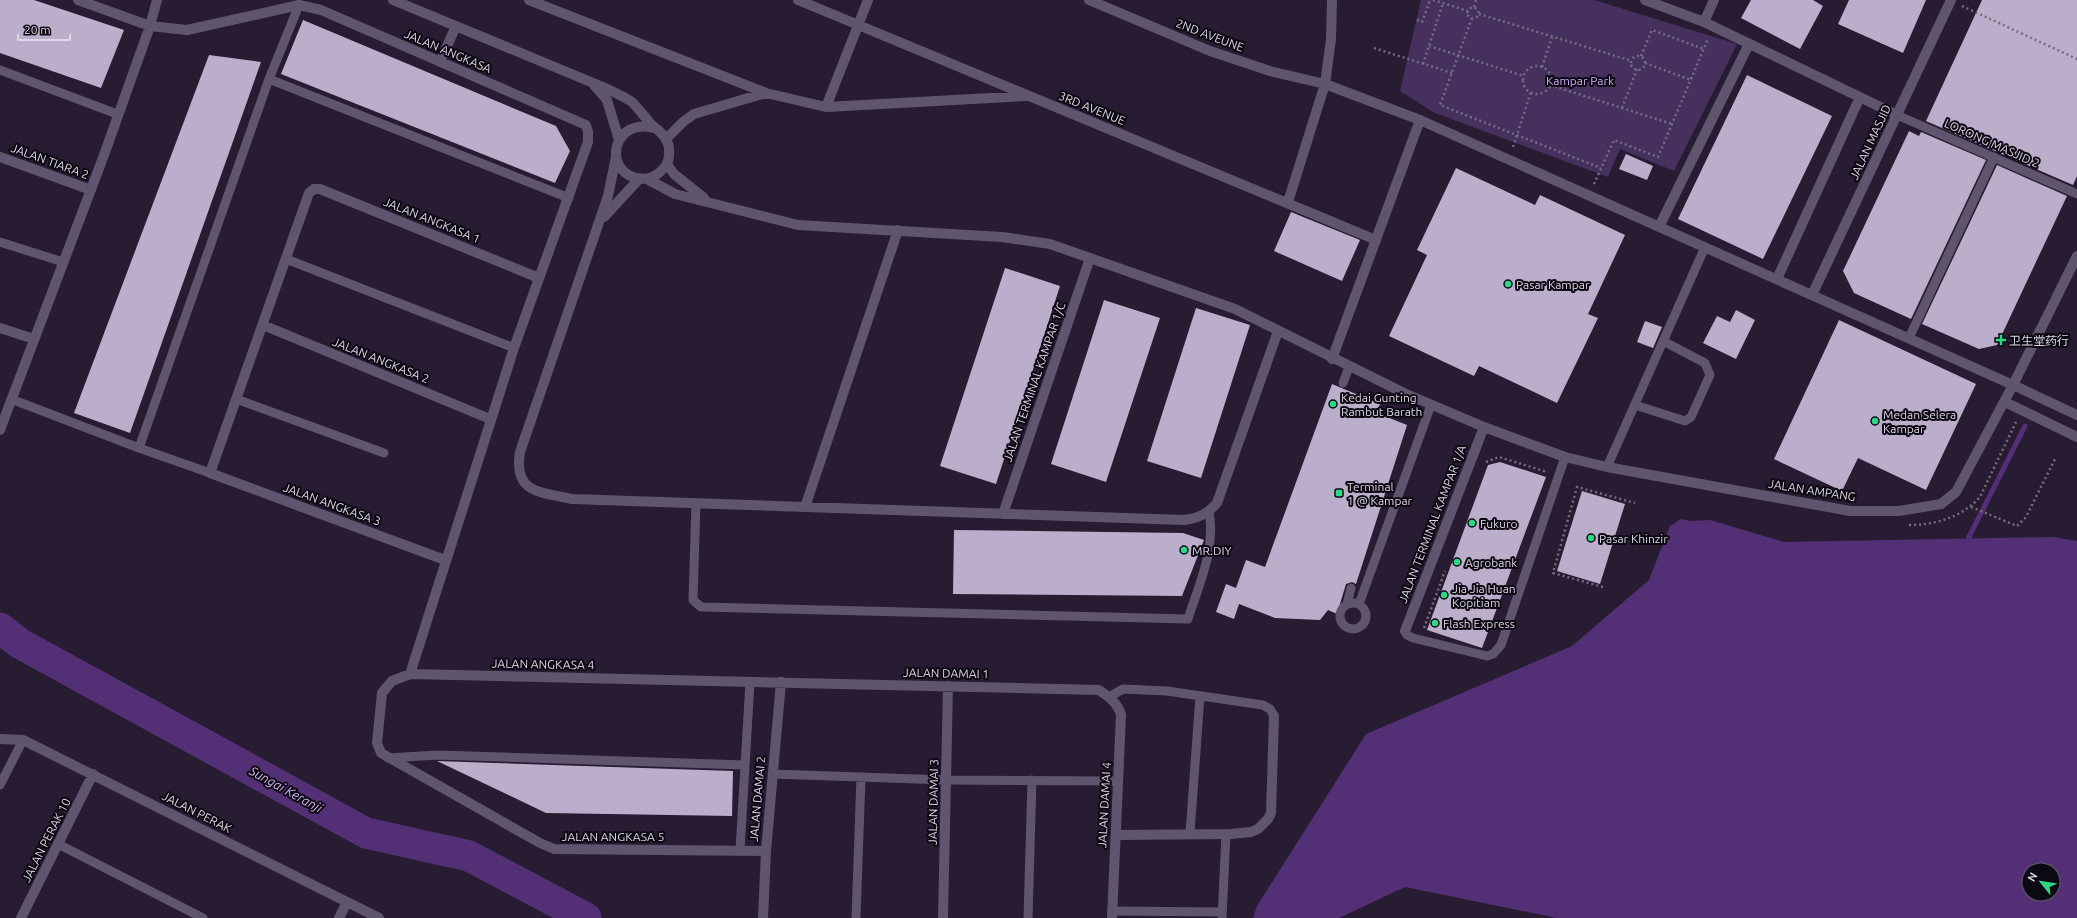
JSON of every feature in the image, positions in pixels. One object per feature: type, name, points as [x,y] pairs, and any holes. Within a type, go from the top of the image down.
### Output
[{"type":"street","points":[[78,0],[150,26],[187,30],[299,5]]},
{"type":"street","points":[[393,0],[610,90],[632,102],[654,128],[666,139],[669,147],[667,164],[662,171],[643,179],[600,221]]},
{"type":"street","points":[[529,0],[766,93],[826,107],[1028,96]]},
{"type":"street","name":"3RD AVENUE","points":[[798,0],[1288,202],[1376,240]]},
{"type":"street","points":[[826,107],[868,0]]},
{"type":"street","name":"2ND AVEUNE","points":[[1089,0],[1210,51],[1270,72],[1325,84],[1420,120],[1909,338],[2077,415]]},
{"type":"street","points":[[1288,202],[1325,84],[1331,40],[1332,0]]},
{"type":"street","points":[[1645,0],[1704,22],[1897,115]]},
{"type":"street","points":[[1704,22],[1714,0]]},
{"type":"street","name":"JALAN MASJID","points":[[1812,295],[1951,0]]},
{"type":"street","points":[[0,430],[3,413],[11,399],[91,190],[117,114],[150,26],[155,2]]},
{"type":"street","name":"JALAN ANGKASA","points":[[299,5],[321,10],[586,125],[588,142],[569,198]]},
{"type":"street","points":[[440,62],[456,26]]},
{"type":"street","points":[[1659,227],[1749,44]]},
{"type":"street","points":[[593,83],[607,100],[619,140]]},
{"type":"street","points":[[666,139],[683,122],[694,114],[766,93]]},
{"type":"street","points":[[1777,279],[1860,97]]},
{"type":"street","points":[[1332,359],[1420,120]]},
{"type":"street","points":[[654,128],[646,126],[634,127],[623,134],[619,140],[614,176],[600,221],[520,452],[518,465],[521,480],[527,486],[543,493],[572,499],[1184,520],[1198,518],[1209,512],[1217,503],[1278,331]]},
{"type":"street","name":"JALAN TIARA 2","points":[[0,157],[91,190]]},
{"type":"street","points":[[616,157],[624,172],[643,179]]},
{"type":"street","points":[[667,164],[674,174],[686,185],[709,201]]},
{"type":"street","name":"JALAN AMPANG","points":[[643,179],[675,194],[709,201],[798,225],[1002,237],[1050,244],[1235,309],[1332,359],[1431,405],[1484,427],[1565,457],[1607,467],[1850,511],[1899,511],[1941,504],[1956,492],[2005,402],[2077,256]]},
{"type":"street","name":"JALAN ANGKASA 1","points":[[286,259],[309,193],[314,189],[320,189],[539,278]]},
{"type":"street","points":[[410,674],[490,419],[539,278],[569,198]]},
{"type":"street","points":[[805,507],[898,230]]},
{"type":"street","name":"JALAN TERMINAL KAMPAR 1/C","points":[[1003,514],[1090,258]]},
{"type":"street","points":[[210,473],[286,259]]},
{"type":"street","name":"JALAN ANGKASA 2","points":[[263,325],[490,419]]},
{"type":"street","points":[[0,328],[34,339]]},
{"type":"street","points":[[2005,402],[2077,437]]},
{"type":"street","name":"JALAN TERMINAL KAMPAR 1/A","points":[[1405,632],[1484,427]]},
{"type":"street","name":"JALAN ANGKASA 3","points":[[210,473],[445,560]]},
{"type":"street","name":"JALAN ANGKASA 4","points":[[388,758],[380,753],[377,743],[382,693],[392,681],[410,674],[781,682]]},
{"type":"street","name":"JALAN DAMAI 1","points":[[781,682],[1099,690],[1109,697]]},
{"type":"street","name":"JALAN DAMAI 2","points":[[762,918],[766,851],[781,682]]},
{"type":"street","name":"JALAN DAMAI 3","points":[[943,918],[948,686]]},
{"type":"street","name":"JALAN DAMAI 4","points":[[1109,697],[1119,707],[1121,716],[1112,915]]},
{"type":"street","points":[[1116,835],[1190,833],[1226,834],[1251,832],[1258,829],[1268,819],[1271,812],[1274,716]]},
{"type":"street","name":"JALAN PERAK","points":[[0,739],[23,740],[379,918]]},
{"type":"street","name":"JALAN ANGKASA 5","points":[[388,758],[540,843],[554,849],[766,851]]},
{"type":"street","name":"JALAN PERAK 10","points":[[25,917],[58,844],[93,774]]},
{"type":"street","points":[[339,918],[347,902]]},
{"type":"lane","points":[[139,448],[269,79],[299,5]]},
{"type":"lane","points":[[0,70],[117,114]]},
{"type":"lane","points":[[269,79],[569,198]]},
{"type":"lane","name":"LORONG MASJID 2","points":[[1897,115],[2077,194]]},
{"type":"lane","points":[[1909,338],[1994,157]]},
{"type":"lane","points":[[0,242],[63,262]]},
{"type":"lane","points":[[1607,467],[1705,247]]},
{"type":"lane","points":[[286,259],[514,348]]},
{"type":"lane","points":[[1635,405],[1685,421],[1691,417],[1710,375],[1705,363],[1663,341]]},
{"type":"lane","points":[[1343,383],[1349,367]]},
{"type":"lane","points":[[11,399],[139,448],[210,473]]},
{"type":"lane","points":[[236,399],[384,453]]},
{"type":"lane","points":[[1359,604],[1431,405]]},
{"type":"lane","points":[[1405,632],[1407,635],[1420,639],[1487,656],[1493,654],[1502,645],[1565,457]]},
{"type":"lane","points":[[696,503],[693,600],[701,607],[1188,619],[1210,549],[1212,528],[1209,512]]},
{"type":"lane","points":[[1347,604],[1359,604],[1364,608],[1366,620],[1358,628],[1353,630],[1342,625],[1340,619],[1342,608],[1347,604],[1352,588]]},
{"type":"lane","points":[[740,850],[750,682]]},
{"type":"lane","points":[[1109,697],[1123,689],[1167,691],[1263,705],[1270,709],[1274,716]]},
{"type":"lane","points":[[1190,833],[1200,696]]},
{"type":"lane","points":[[0,785],[23,740]]},
{"type":"lane","points":[[388,758],[437,754],[745,765]]},
{"type":"lane","points":[[773,774],[946,780],[1118,781]]},
{"type":"lane","points":[[856,918],[861,777]]},
{"type":"lane","points":[[1028,918],[1032,780]]},
{"type":"lane","points":[[1112,915],[1222,915],[1226,834]]},
{"type":"lane","points":[[58,844],[203,918]]},
{"type":"path","points":[[1417,20],[1422,22],[1430,0]]},
{"type":"path","points":[[1433,0],[1468,11],[1468,14],[1472,18]]},
{"type":"path","points":[[1468,11],[1474,7],[1476,0]]},
{"type":"path","points":[[1951,0],[2077,59]]},
{"type":"path","points":[[1423,64],[1443,3]]},
{"type":"path","points":[[1474,7],[1478,9],[1479,14]]},
{"type":"path","points":[[1472,18],[1477,17],[1479,14]]},
{"type":"path","points":[[1479,14],[1632,61]]},
{"type":"path","points":[[1472,18],[1440,105],[1601,168]]},
{"type":"path","points":[[1589,195],[1614,140],[1658,157],[1714,27]]},
{"type":"path","points":[[1641,56],[1652,30],[1704,49]]},
{"type":"path","points":[[1542,67],[1552,37]]},
{"type":"path","points":[[1429,46],[1524,76]]},
{"type":"path","points":[[1374,48],[1452,73]]},
{"type":"path","points":[[1632,61],[1636,56],[1641,56]]},
{"type":"path","points":[[1641,56],[1645,63],[1691,80]]},
{"type":"path","points":[[1632,61],[1632,65],[1637,69]]},
{"type":"path","points":[[1637,69],[1643,67],[1645,63]]},
{"type":"path","points":[[1533,66],[1542,67],[1551,76],[1550,84],[1544,92],[1531,92],[1524,85],[1524,76],[1533,66]]},
{"type":"path","points":[[1622,108],[1637,69]]},
{"type":"path","points":[[1550,84],[1672,124]]},
{"type":"path","points":[[1509,159],[1531,92]]},
{"type":"path","points":[[1484,462],[1498,457],[1559,475]]},
{"type":"path","points":[[1971,507],[1992,517],[2017,526],[2026,518],[2034,504],[2055,459]]},
{"type":"path","points":[[1603,587],[1553,573],[1577,487],[1635,503]]},
{"type":"path","points":[[1420,639],[1447,566]]},
{"type":"green space","name":"Kampar Park","points":[[1421,0],[1594,0],[1737,44],[1674,171],[1620,149],[1608,177],[1435,113],[1400,91]]},
{"type":"shaded area","points":[[1681,519],[1691,521],[1710,520],[1784,542],[2054,537],[2077,541],[2077,918],[1557,918],[1405,887],[1339,918],[1253,918],[1257,906],[1366,734],[1572,646],[1649,580],[1670,526]]},
{"type":"building","points":[[0,0],[34,0],[124,30],[101,88],[0,53]]},
{"type":"building","points":[[1751,0],[1813,0],[1823,6],[1800,49],[1741,18]]},
{"type":"building","points":[[1849,0],[1926,0],[1903,53],[1838,24]]},
{"type":"building","points":[[1982,0],[2077,0],[2077,176],[2073,185],[1926,121]]},
{"type":"building","points":[[303,20],[556,126],[570,151],[555,183],[281,74]]},
{"type":"building","points":[[209,55],[261,62],[130,433],[74,413]]},
{"type":"building","points":[[1747,75],[1832,116],[1763,259],[1678,219]]},
{"type":"building","points":[[1909,131],[1919,136],[1921,132],[1986,160],[1911,319],[1854,293],[1843,271]]},
{"type":"building","points":[[1626,154],[1653,166],[1647,180],[1619,169]]},
{"type":"building","points":[[1997,165],[2067,196],[1997,345],[1979,349],[1922,324]]},
{"type":"building","name":"Pasar Kampar","points":[[1456,168],[1535,205],[1540,195],[1625,235],[1588,314],[1598,318],[1557,403],[1479,366],[1474,376],[1389,336],[1427,255],[1417,250]]},
{"type":"building","points":[[1291,212],[1360,240],[1342,281],[1274,251]]},
{"type":"building","points":[[1005,268],[1060,286],[996,484],[940,466]]},
{"type":"building","points":[[1104,300],[1160,318],[1106,482],[1051,464]]},
{"type":"building","points":[[1196,308],[1250,325],[1201,478],[1147,461]]},
{"type":"building","points":[[1736,310],[1755,320],[1736,359],[1703,343],[1717,316],[1730,322]]},
{"type":"building","name":"Medan Selera Kampar","points":[[1839,320],[1976,384],[1926,490],[1858,458],[1842,491],[1774,459]]},
{"type":"building","points":[[1645,321],[1662,327],[1653,348],[1637,342]]},
{"type":"building","name":"Terminal 1 @ Kampar","points":[[1332,384],[1380,404],[1377,413],[1407,425],[1356,584],[1352,582],[1346,584],[1337,614],[1328,610],[1320,620],[1275,618],[1239,604],[1234,619],[1216,612],[1226,584],[1236,588],[1246,560],[1265,567]]},
{"type":"building","points":[[1500,462],[1546,477],[1482,648],[1427,630],[1488,465]]},
{"type":"building","name":"Pasar Khinzir","points":[[1582,491],[1625,504],[1600,584],[1557,571]]},
{"type":"building","points":[[954,530],[1183,533],[1204,540],[1182,596],[953,594]]},
{"type":"building","points":[[437,761],[733,771],[732,816],[546,813]]},
{"type":"waterway","points":[[1968,539],[2025,426]]},
{"type":"waterway","name":"Sungai Keranji","points":[[0,628],[19,643],[366,833],[469,856],[586,918]]},
{"type":"place","name":"Pasar Kampar","points":[[1508,284]]},
{"type":"place","name":"卫生堂药行","points":[[2001,340]]},
{"type":"place","name":"Kedai Gunting Rambut Barath","points":[[1333,404]]},
{"type":"place","name":"Medan Selera Kampar","points":[[1875,421]]},
{"type":"place","name":"Terminal 1 @ Kampar","points":[[1339,493]]},
{"type":"place","name":"Fukuro","points":[[1472,523]]},
{"type":"place","name":"Pasar Khinzir","points":[[1591,538]]},
{"type":"place","name":"MR.DIY","points":[[1184,550]]},
{"type":"place","name":"Agrobank","points":[[1457,562]]},
{"type":"place","name":"Jia Jia Huan Kopitiam","points":[[1444,595]]},
{"type":"place","name":"Flash Express","points":[[1435,623]]}]
